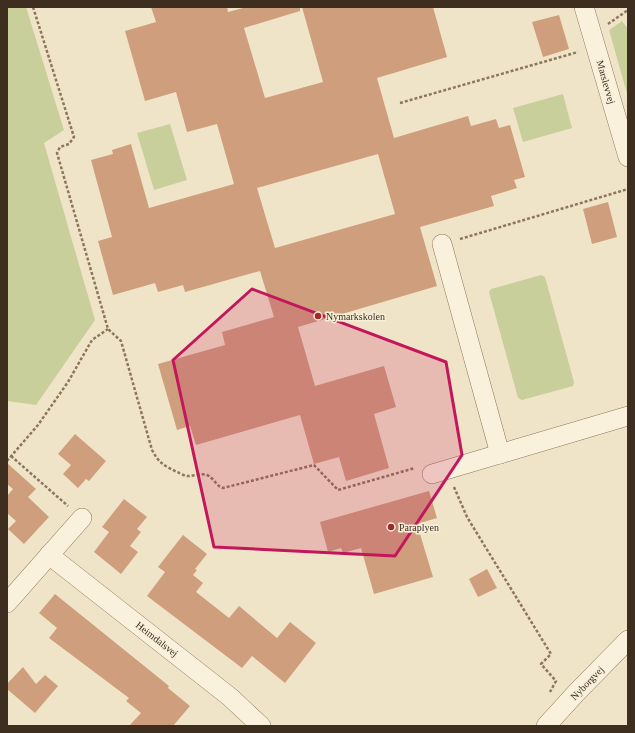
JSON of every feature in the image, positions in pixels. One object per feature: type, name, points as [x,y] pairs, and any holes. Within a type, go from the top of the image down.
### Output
[{"type":"street","name":"Marslevvej","points":[[584,7],[628,157]]},
{"type":"street","points":[[442,244],[500,454]]},
{"type":"street","points":[[440,472],[628,416]]},
{"type":"street","points":[[7,603],[82,518]]},
{"type":"street","name":"Heimdalsvej","points":[[50,555],[230,697],[261,726]]},
{"type":"street","name":"Nyborgvej","points":[[546,726],[628,640]]},
{"type":"path","points":[[33,7],[74,137],[69,144],[60,147],[57,154],[108,329],[121,341],[152,450],[156,458],[162,464],[186,476],[202,474],[208,476],[219,487],[223,488],[314,465],[338,490],[414,468],[440,472],[466,517],[551,654],[540,664],[556,681],[550,691],[565,706]]},
{"type":"path","points":[[400,103],[596,47]]},
{"type":"path","points":[[442,244],[628,189]]},
{"type":"path","points":[[7,461],[38,425],[68,382],[92,340],[108,329]]},
{"type":"path","points":[[11,456],[82,518]]},
{"type":"highlighted area","points":[[252,289],[446,362],[462,455],[395,556],[214,547],[173,360]]},
{"type":"green space","points":[[7,7],[26,7],[64,130],[44,143],[95,320],[36,405],[7,401]]},
{"type":"green space","points":[[622,21],[628,29],[628,97],[609,30]]},
{"type":"green space","points":[[563,94],[572,128],[523,142],[513,108]]},
{"type":"green space","points":[[170,124],[187,180],[154,190],[137,133]]},
{"type":"green space","points":[[541,275],[545,277],[574,382],[573,386],[522,400],[518,398],[489,292],[491,289]]},
{"type":"building","points":[[151,7],[227,7],[228,12],[247,7],[300,7],[300,11],[244,28],[265,98],[323,82],[302,7],[433,7],[447,57],[377,78],[394,138],[468,116],[471,126],[496,119],[499,128],[510,125],[525,177],[514,180],[517,188],[491,196],[494,206],[420,227],[437,286],[298,327],[315,386],[384,366],[396,407],[374,414],[389,468],[346,481],[339,457],[314,464],[300,415],[196,445],[190,426],[177,430],[158,364],[225,345],[222,332],[274,317],[260,271],[185,292],[183,285],[158,292],[155,283],[113,295],[98,241],[112,237],[91,160],[113,154],[112,150],[131,144],[149,208],[234,184],[217,124],[187,132],[176,92],[145,101],[125,31],[156,22]],"holes":[[[378,154],[395,214],[275,248],[257,188]]]},
{"type":"building","points":[[559,15],[569,49],[543,57],[532,22]]},
{"type":"building","points":[[608,202],[617,237],[592,244],[583,209]]},
{"type":"building","points":[[75,434],[106,461],[89,481],[86,479],[78,488],[63,474],[71,465],[58,454]]},
{"type":"building","points":[[7,463],[36,489],[28,497],[49,517],[24,544],[8,529],[16,521],[7,513],[7,496],[13,489],[7,484]]},
{"type":"building","points":[[429,491],[437,518],[417,524],[433,577],[374,594],[361,548],[343,553],[341,548],[328,552],[320,522]]},
{"type":"building","points":[[124,499],[147,517],[137,529],[141,532],[130,546],[138,552],[121,574],[94,552],[109,532],[102,527]]},
{"type":"building","points":[[183,535],[207,554],[195,569],[197,570],[193,575],[203,583],[196,592],[229,618],[239,606],[277,638],[290,622],[316,643],[285,683],[252,656],[242,668],[147,596],[165,572],[158,567]]},
{"type":"building","points":[[487,569],[497,588],[478,597],[469,579]]},
{"type":"building","points":[[55,594],[169,686],[168,688],[190,706],[173,726],[129,726],[141,713],[126,701],[129,698],[49,638],[57,628],[39,613]]},
{"type":"building","points":[[23,667],[36,684],[45,675],[58,686],[35,713],[7,689],[7,684]]},
{"type":"place","name":"Nymarkskolen","points":[[318,316]]},
{"type":"place","name":"Paraplyen","points":[[391,527]]}]
